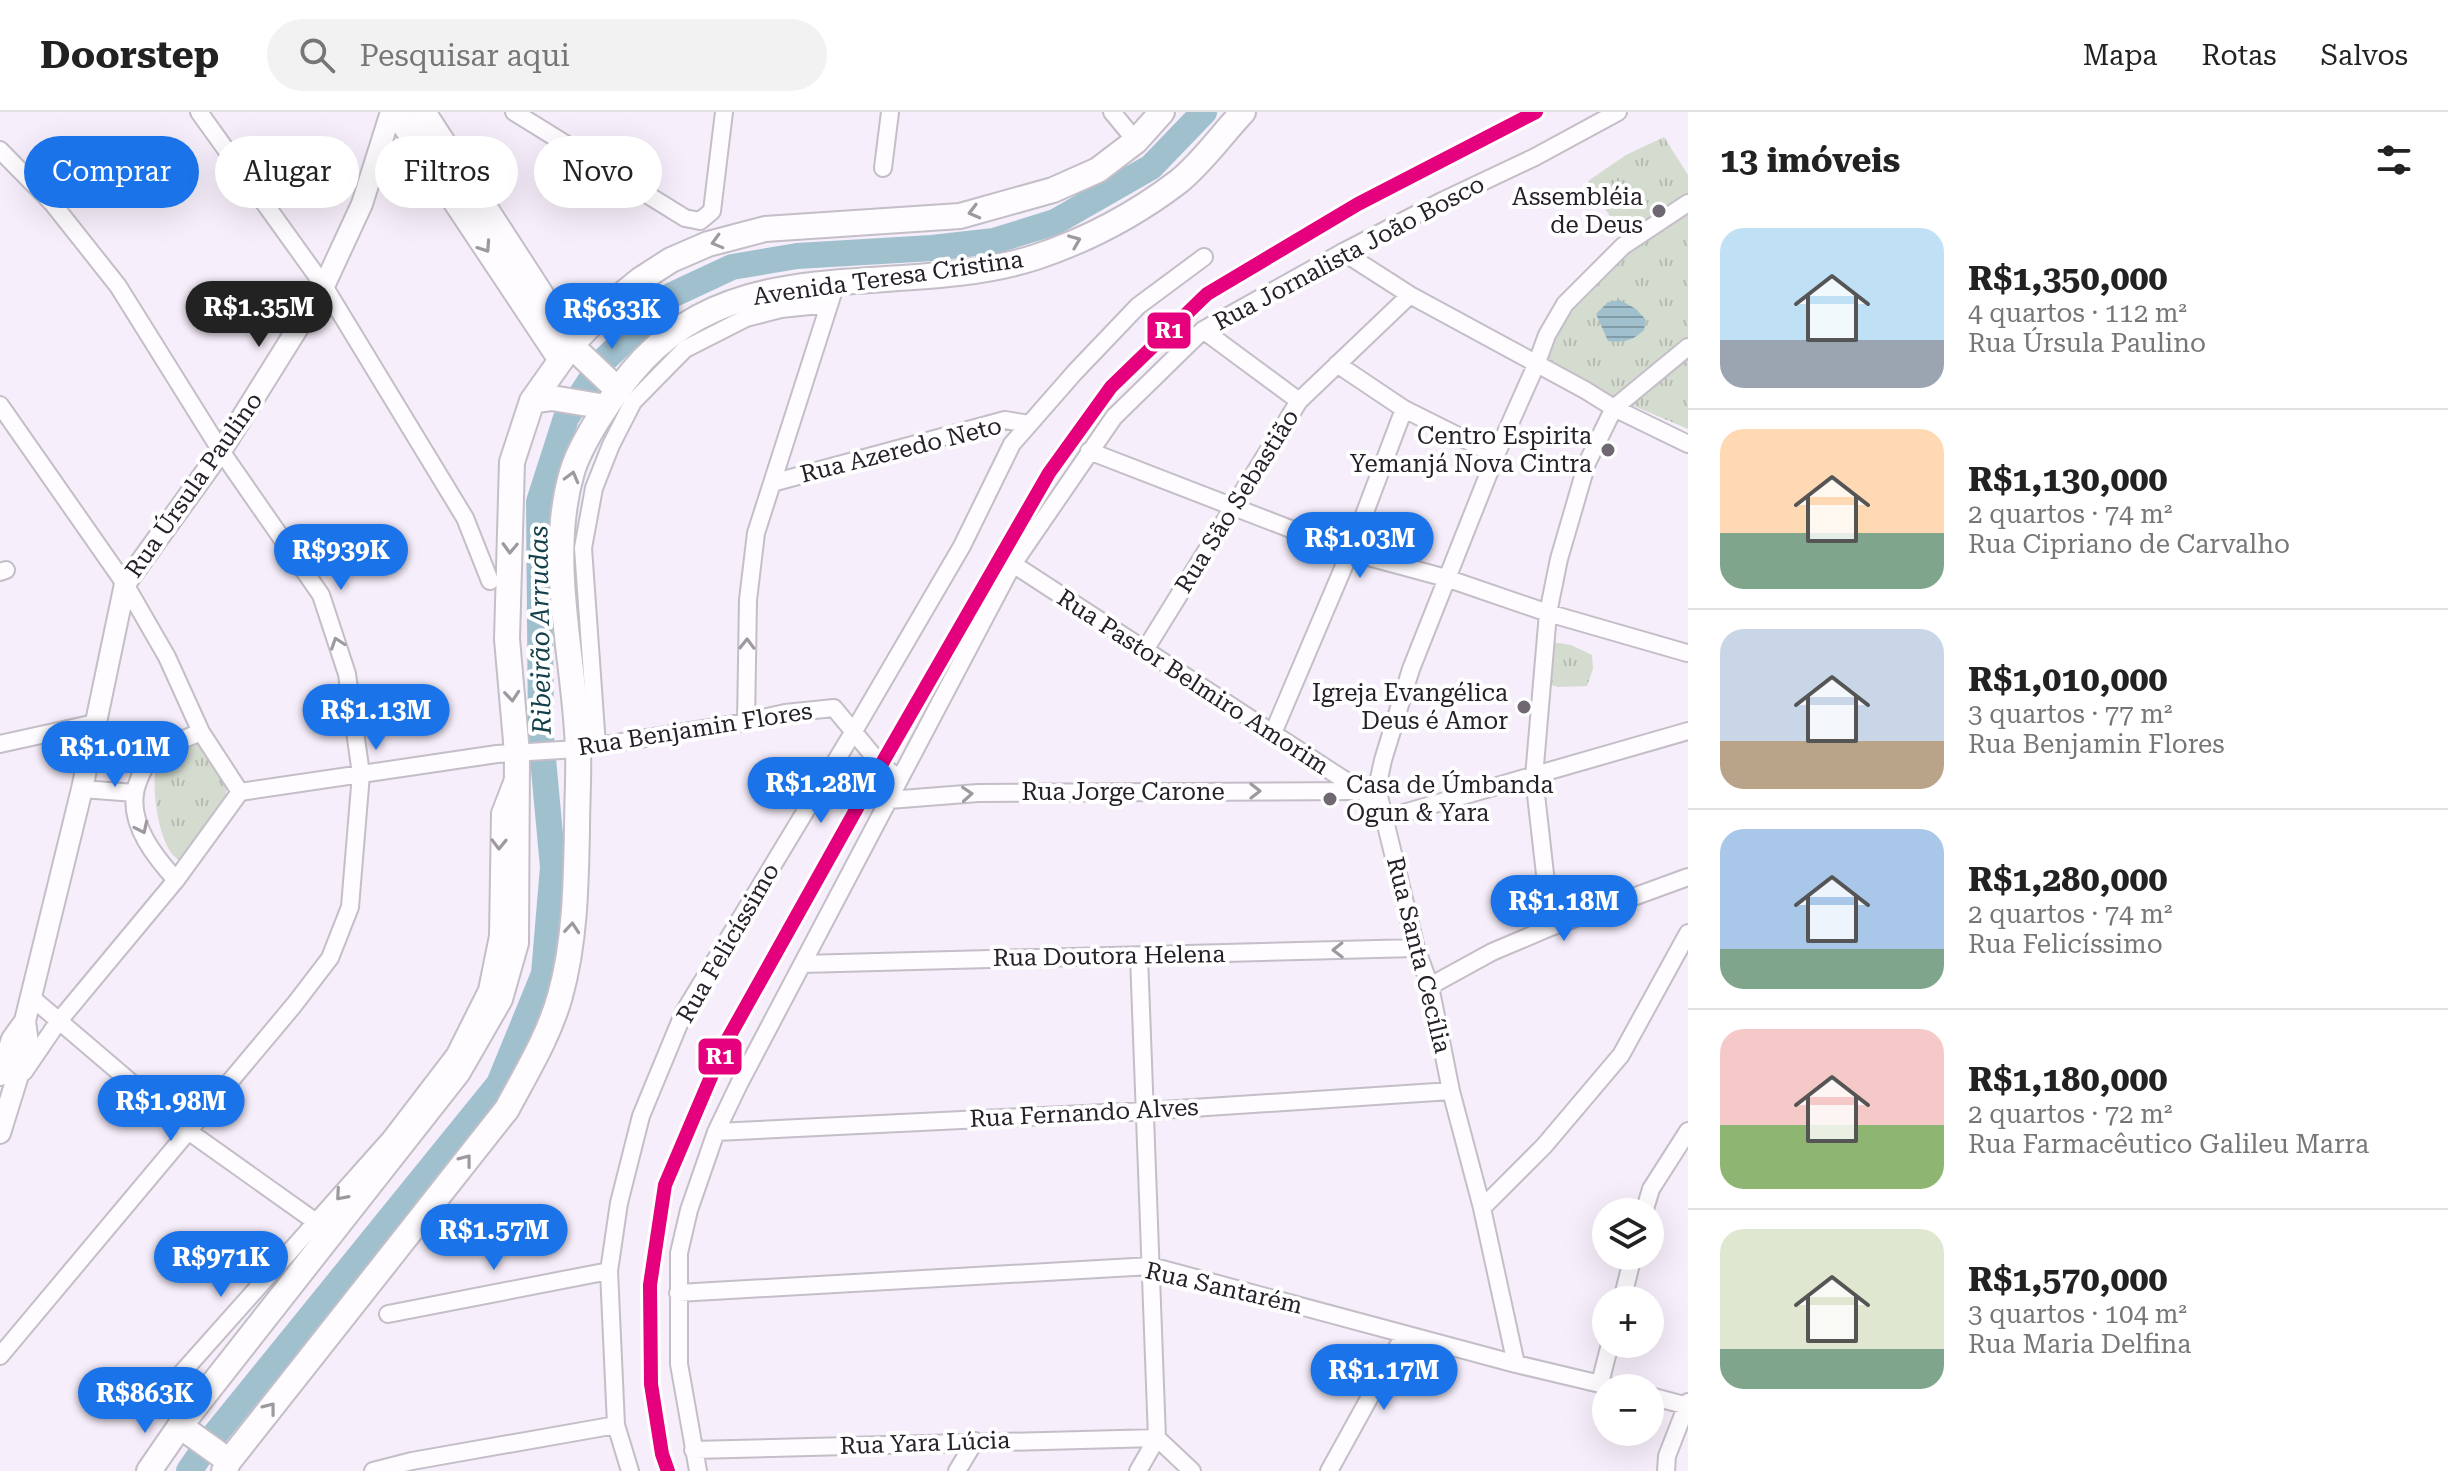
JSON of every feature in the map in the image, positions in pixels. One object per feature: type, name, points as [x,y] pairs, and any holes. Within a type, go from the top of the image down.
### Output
[{"type":"main road","points":[[393,112],[607,396]]},
{"type":"main road","points":[[149,1471],[458,1072],[500,999],[516,943],[520,758],[507,639],[512,462],[542,400],[571,352],[613,302],[640,280],[671,260],[708,244],[765,229],[960,216],[1053,190],[1098,170],[1136,141],[1162,112]]},
{"type":"main road","name":"Avenida Teresa Cristina","points":[[226,1463],[507,1109],[538,1051],[560,997],[571,938],[583,694],[578,624],[561,560],[562,526],[573,469],[607,396],[676,331],[703,313],[734,300],[832,293],[983,269],[1036,257],[1107,228],[1180,180],[1243,112]]},
{"type":"main road","points":[[429,115],[571,352]]},
{"type":"main road","points":[[542,400],[607,396]]},
{"type":"main road","points":[[182,1427],[226,1463]]},
{"type":"street","points":[[199,112],[324,286],[465,518],[490,581]]},
{"type":"street","name":"Rua Úrsula Paulino","points":[[0,1133],[12,1039],[25,1021],[31,997],[82,789],[125,584],[221,451],[324,286],[362,204],[393,112]]},
{"type":"street","points":[[514,112],[685,218],[700,221],[712,211],[724,112]]},
{"type":"street","points":[[883,168],[890,112]]},
{"type":"street","points":[[1112,112],[1136,141]]},
{"type":"street","name":"Rua Jornalista João Bosco","points":[[698,1471],[679,1364],[679,1253],[689,1210],[716,1132],[1013,564],[1089,451],[1114,417],[1203,330],[1343,252],[1535,157],[1618,112]]},
{"type":"street","points":[[0,150],[53,204],[118,286],[221,451],[321,595],[347,674],[361,774],[350,907],[330,958],[0,1356]]},
{"type":"street","name":"Rua Santa Cecília","points":[[1516,1364],[1482,1208],[1451,1091],[1430,986],[1416,948],[1377,788],[1411,669],[1547,335],[1565,304],[1623,246],[1688,203]]},
{"type":"street","points":[[1343,252],[1410,295],[1614,408],[1688,444]]},
{"type":"street","name":"Rua Felicíssimo","points":[[630,1471],[616,1425],[609,1271],[619,1203],[641,1116],[684,1012],[962,546],[1012,444],[1138,306],[1204,257]]},
{"type":"street","points":[[746,722],[748,600],[756,533],[832,293]]},
{"type":"street","name":"Avenida Teresa Cristina","points":[[578,624],[583,548],[594,488],[633,402],[685,349],[746,318],[832,293]]},
{"type":"street","name":"Rua São Sebastião","points":[[1145,650],[1299,401],[1410,295]]},
{"type":"street","points":[[1203,330],[1299,401]]},
{"type":"street","points":[[1551,927],[1534,777],[1548,613],[1559,559],[1587,463],[1614,408],[1688,347]]},
{"type":"street","points":[[1337,364],[1404,409],[1496,455]]},
{"type":"street","points":[[0,405],[125,584],[167,657],[201,732],[240,792],[176,880],[34,1055],[6,1083]]},
{"type":"street","points":[[1273,733],[1350,552],[1404,409]]},
{"type":"street","name":"Rua Azeredo Neto","points":[[772,483],[1005,420],[1029,424]]},
{"type":"street","points":[[1089,451],[1350,552],[1446,578],[1687,656],[1688,634]]},
{"type":"street","points":[[562,526],[588,517]]},
{"type":"street","name":"Rua Pastor Belmiro Amorim","points":[[1013,564],[1366,794],[1386,818]]},
{"type":"street","name":"Rua Benjamin Flores","points":[[240,792],[361,774],[520,758],[785,713],[834,708],[854,731]]},
{"type":"street","points":[[0,744],[95,723]]},
{"type":"street","points":[[854,731],[881,765],[899,778]]},
{"type":"street","points":[[1386,818],[1688,731]]},
{"type":"street","points":[[176,880],[159,861],[137,821],[135,793],[152,752],[201,732]]},
{"type":"street","points":[[155,1403],[390,1139],[455,1054],[487,990],[498,936],[500,813],[520,758]]},
{"type":"street","points":[[82,789],[135,793]]},
{"type":"street","name":"Rua Jorge Carone","points":[[889,800],[978,793],[1358,791]]},
{"type":"street","points":[[1430,986],[1492,952],[1551,927],[1688,877]]},
{"type":"street","points":[[1482,1208],[1544,1146],[1621,1055],[1688,933]]},
{"type":"street","name":"Rua Doutora Helena","points":[[802,964],[1416,948]]},
{"type":"street","points":[[1138,1471],[1157,1438],[1139,956]]},
{"type":"street","points":[[31,997],[188,1131],[316,1222]]},
{"type":"street","name":"Rua Fernando Alves","points":[[716,1132],[1147,1111],[1451,1091]]},
{"type":"street","points":[[1648,1198],[1688,1131]]},
{"type":"street","name":"Rua Santarém","points":[[678,1293],[1151,1266],[1404,1335],[1592,1381]]},
{"type":"street","points":[[388,1314],[609,1271]]},
{"type":"street","points":[[1329,1471],[1404,1335]]},
{"type":"street","points":[[1664,1399],[1687,1405],[1667,1456],[1666,1471]]},
{"type":"street","points":[[373,1471],[413,1466],[616,1425]]},
{"type":"street","points":[[1157,1438],[1192,1471]]},
{"type":"street","name":"Rua Yara Lúcia","points":[[693,1450],[1157,1438]]},
{"type":"street","points":[[957,1471],[975,1441]]},
{"type":"green space","points":[[1664,137],[1688,175],[1688,197],[1624,239],[1588,181],[1626,155]]},
{"type":"green space","points":[[1688,209],[1688,338],[1614,397],[1541,364],[1571,306],[1635,243]]},
{"type":"green space","points":[[1688,353],[1688,429],[1627,403]]},
{"type":"green space","points":[[1552,642],[1571,645],[1592,655],[1593,669],[1587,686],[1558,687],[1545,683]]},
{"type":"green space","points":[[197,741],[215,763],[227,787],[221,808],[184,857],[178,859],[165,842],[157,813],[156,770],[159,761],[167,754]]},
{"type":"water","points":[[1620,300],[1636,309],[1646,320],[1644,330],[1628,340],[1608,341],[1596,314],[1608,302]]},
{"type":"waterway","name":"Ribeirão Arrudas","points":[[189,1471],[209,1442],[499,1084],[544,974],[553,867],[541,737],[539,502],[566,418],[603,361],[672,295],[732,267],[797,256],[994,241],[1055,222],[1151,167],[1204,112]]},
{"type":"transit line","name":"R1","points":[[668,1471],[662,1454],[651,1384],[650,1285],[665,1185],[725,1044],[1049,473],[1111,387],[1207,294],[1358,204],[1536,112]]},
{"type":"place","name":"Assembléia de Deus","points":[[1659,211]]},
{"type":"place","name":"Centro Espirita Yemanjá Nova Cintra","points":[[1608,450]]},
{"type":"place","name":"Igreja Evangélica Deus é Amor","points":[[1524,707]]},
{"type":"place","name":"Casa de Úmbanda Ogun & Yara","points":[[1330,799]]}]
